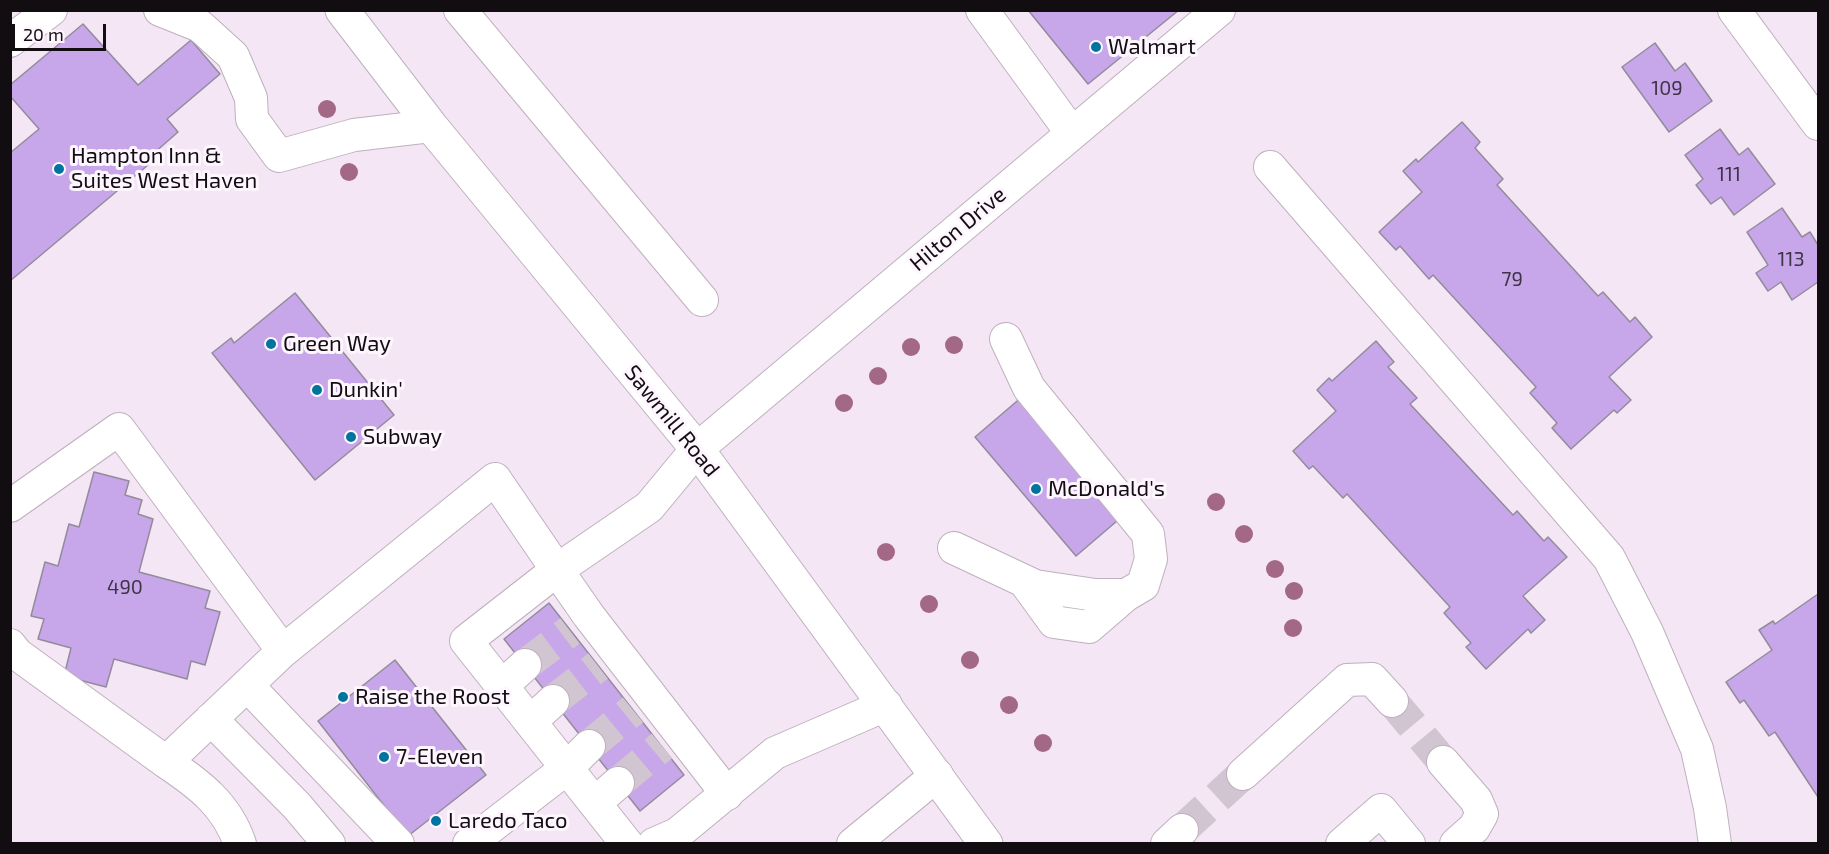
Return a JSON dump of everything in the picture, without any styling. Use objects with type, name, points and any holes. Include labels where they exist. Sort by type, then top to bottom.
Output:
[{"type":"main road","name":"Sawmill Road","points":[[342,10],[431,126],[697,449],[986,843]]},
{"type":"street","points":[[10,41],[51,10]]},
{"type":"street","points":[[160,10],[200,26],[233,56],[251,98],[252,119],[279,156],[354,135],[431,126]]},
{"type":"street","points":[[460,10],[702,300]]},
{"type":"street","points":[[982,10],[1071,132]]},
{"type":"street","name":"Hilton Drive","points":[[502,686],[466,641],[557,570],[649,507],[697,449],[1071,132],[1219,10]]},
{"type":"street","points":[[1734,10],[1818,123]]},
{"type":"street","points":[[1270,167],[1609,558],[1647,632],[1697,748],[1710,808],[1714,843]]},
{"type":"street","points":[[954,548],[1035,586],[1095,595],[1126,595],[1143,585],[1151,559],[1148,534],[1029,388],[1006,339]]},
{"type":"street","points":[[10,506],[118,429],[283,651]]},
{"type":"street","points":[[166,762],[283,651],[495,479],[557,570],[580,623],[670,739],[727,794]]},
{"type":"street","points":[[10,645],[17,654],[199,784],[232,822],[240,843]]},
{"type":"street","points":[[525,665],[502,686],[542,712],[567,768],[595,803],[615,839]]},
{"type":"street","points":[[1244,774],[1347,680],[1372,679],[1392,701]]},
{"type":"street","points":[[247,685],[398,843]]},
{"type":"street","points":[[654,843],[677,834],[775,753],[886,705]]},
{"type":"street","points":[[212,719],[297,806],[329,843]]},
{"type":"street","points":[[469,843],[567,768],[589,746]]},
{"type":"street","points":[[1443,762],[1476,800],[1482,814],[1474,828],[1456,843]]},
{"type":"street","points":[[853,843],[937,775]]},
{"type":"street","points":[[595,803],[618,783]]},
{"type":"street","points":[[1342,843],[1381,810],[1409,843]]},
{"type":"building","name":"Walmart","points":[[1028,10],[1179,10],[1088,84]]},
{"type":"building","points":[[83,24],[138,85],[191,40],[220,74],[167,119],[178,132],[145,161],[148,165],[10,281],[10,153],[39,129],[10,96],[10,85]]},
{"type":"building","points":[[1655,43],[1675,71],[1685,63],[1712,101],[1669,132],[1622,67]]},
{"type":"building","points":[[1462,122],[1480,142],[1475,148],[1503,179],[1497,185],[1598,296],[1603,292],[1630,322],[1635,317],[1652,337],[1609,377],[1631,400],[1617,413],[1614,410],[1571,449],[1552,428],[1557,423],[1530,393],[1536,387],[1433,275],[1429,279],[1400,246],[1396,250],[1379,232],[1422,192],[1403,171],[1416,159],[1418,162]]},
{"type":"building","points":[[1720,129],[1739,155],[1748,148],[1775,184],[1734,215],[1721,197],[1711,204],[1696,185],[1703,179],[1685,155]]},
{"type":"building","points":[[1782,208],[1802,237],[1810,232],[1818,245],[1818,282],[1792,300],[1781,282],[1768,291],[1756,273],[1768,265],[1747,232]]},
{"type":"building","points":[[295,293],[394,415],[315,480],[212,353],[231,338],[234,343]]},
{"type":"building","points":[[1376,341],[1394,362],[1388,367],[1417,398],[1410,404],[1513,515],[1517,511],[1544,541],[1548,537],[1567,557],[1523,596],[1545,620],[1531,633],[1528,629],[1486,669],[1466,647],[1471,643],[1444,613],[1450,607],[1347,494],[1343,498],[1313,466],[1309,469],[1293,451],[1336,411],[1317,390],[1329,378],[1332,381]]},
{"type":"building","points":[[1023,396],[1124,515],[1076,556],[975,437]]},
{"type":"building","points":[[94,472],[129,481],[125,495],[142,500],[138,514],[153,519],[139,572],[210,591],[205,608],[220,612],[205,665],[191,661],[187,679],[114,659],[106,687],[64,676],[71,648],[38,639],[44,619],[31,616],[45,562],[58,566],[69,524],[79,527]]},
{"type":"building","points":[[1818,594],[1818,797],[1775,732],[1769,736],[1744,700],[1740,703],[1726,682],[1772,650],[1759,630],[1773,621],[1775,624]]},
{"type":"building","points":[[549,603],[684,775],[640,811],[504,639]]},
{"type":"building","points":[[395,660],[486,775],[408,836],[318,721]]},
{"type":"tunnel","points":[[525,665],[570,631]]},
{"type":"tunnel","points":[[553,701],[598,666]]},
{"type":"tunnel","points":[[1392,701],[1443,762]]},
{"type":"tunnel","points":[[589,746],[633,710]]},
{"type":"tunnel","points":[[618,783],[662,746]]},
{"type":"tunnel","points":[[1182,830],[1243,774]]},
{"type":"place","name":"Walmart","points":[[1096,47]]},
{"type":"place","name":"Hampton Inn & Suites West Haven","points":[[59,169]]},
{"type":"place","name":"Green Way","points":[[271,344]]},
{"type":"place","name":"Dunkin'","points":[[317,390]]},
{"type":"place","name":"Subway","points":[[351,437]]},
{"type":"place","name":"McDonald's","points":[[1036,489]]},
{"type":"place","name":"Raise the Roost","points":[[343,697]]},
{"type":"place","name":"7-Eleven","points":[[384,757]]},
{"type":"place","name":"Laredo Taco","points":[[436,821]]}]
